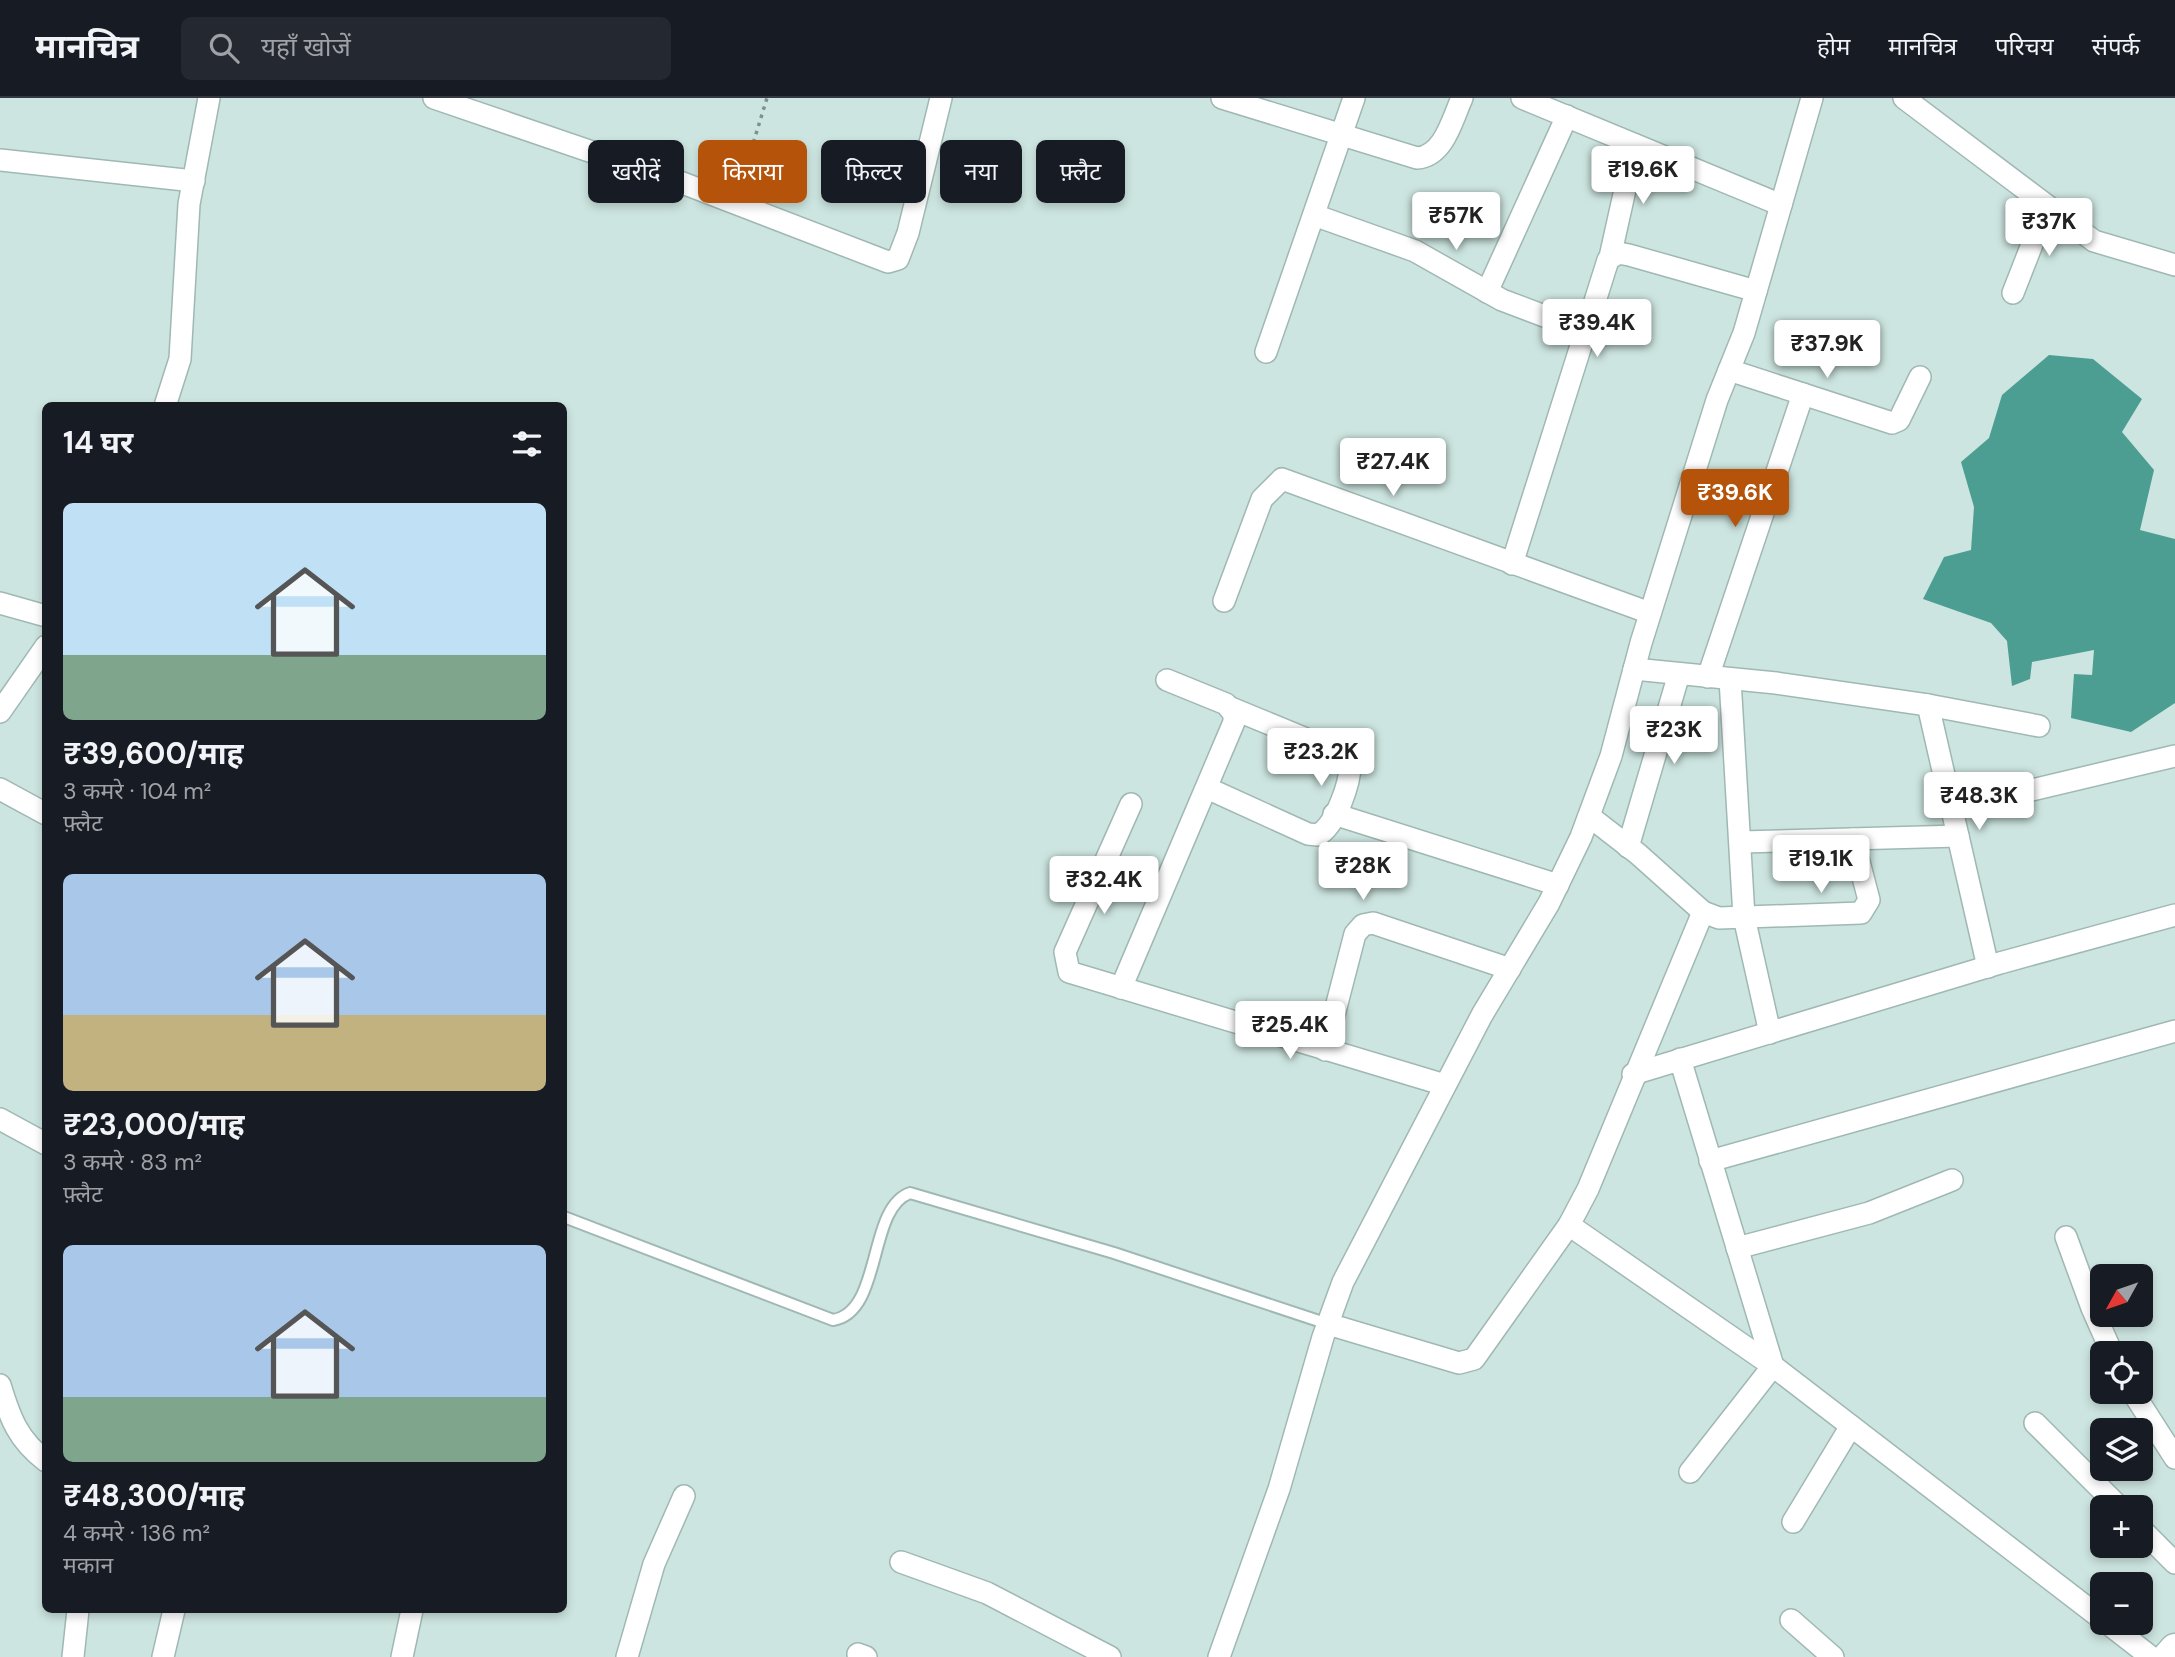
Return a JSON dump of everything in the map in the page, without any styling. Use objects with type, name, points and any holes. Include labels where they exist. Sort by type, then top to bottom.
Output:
[{"type":"street","points":[[166,402],[180,359],[186,233],[209,98]]},
{"type":"street","points":[[434,98],[502,118],[698,190]]},
{"type":"street","points":[[734,203],[880,261],[893,262],[901,254],[908,233],[941,98]]},
{"type":"street","points":[[1222,98],[1407,157],[1429,156],[1443,140],[1462,98]]},
{"type":"street","points":[[1266,352],[1354,98]]},
{"type":"street","points":[[1522,98],[1781,205]]},
{"type":"street","points":[[1219,1657],[1279,1489],[1343,1282],[1445,1086],[1558,885],[1589,816],[1611,756],[1650,614],[1756,291],[1812,98]]},
{"type":"street","points":[[1904,98],[2094,241],[2175,265]]},
{"type":"street","points":[[1487,292],[1567,116]]},
{"type":"street","points":[[1512,564],[1603,267],[1610,257],[1635,145]]},
{"type":"street","points":[[0,160],[194,181]]},
{"type":"street","points":[[2013,293],[2047,206]]},
{"type":"street","points":[[1314,215],[1415,251],[1487,292],[1584,331]]},
{"type":"street","points":[[1610,257],[1618,253],[1629,255],[1756,291]]},
{"type":"street","points":[[1729,370],[1892,423],[1899,420],[1920,377]]},
{"type":"street","points":[[1708,677],[1802,394]]},
{"type":"street","points":[[1224,601],[1262,499],[1282,479],[1650,614]]},
{"type":"street","points":[[0,603],[42,615]]},
{"type":"street","points":[[0,712],[42,652]]},
{"type":"street","points":[[1634,669],[1928,705],[2039,726]]},
{"type":"street","points":[[1628,847],[1679,674]]},
{"type":"street","points":[[1730,679],[1744,917],[1770,1033]]},
{"type":"street","points":[[1167,680],[1346,757],[1350,762],[1334,814],[1324,831],[1312,835],[1207,788]]},
{"type":"street","points":[[1928,705],[1988,967]]},
{"type":"street","points":[[1121,988],[1234,722],[1231,708]]},
{"type":"street","points":[[1952,809],[2175,757]]},
{"type":"street","points":[[0,789],[42,812]]},
{"type":"street","points":[[1131,804],[1064,959],[1069,972],[1078,977],[1445,1086]]},
{"type":"street","points":[[1334,814],[1558,885]]},
{"type":"street","points":[[1589,816],[1703,912],[1718,918],[1861,913],[1869,900],[1853,839]]},
{"type":"street","points":[[1741,842],[1958,836]]},
{"type":"street","points":[[1328,1324],[1459,1363],[1470,1362],[1569,1225],[1588,1189],[1633,1074],[1703,912]]},
{"type":"street","points":[[1633,1074],[1988,967],[2175,915]]},
{"type":"street","points":[[1325,1050],[1355,934],[1363,925],[1373,923],[1510,968]]},
{"type":"street","points":[[1710,1161],[2175,1031]]},
{"type":"street","points":[[1680,1059],[1773,1366]]},
{"type":"street","points":[[0,1119],[42,1142]]},
{"type":"street","points":[[1737,1248],[1868,1213],[1952,1180]]},
{"type":"street","points":[[1569,1225],[1773,1366],[2090,1610]]},
{"type":"street","points":[[2066,1237],[2107,1341]]},
{"type":"street","points":[[1690,1472],[1773,1366]]},
{"type":"street","points":[[0,1385],[13,1425],[21,1440],[42,1458]]},
{"type":"street","points":[[2140,1404],[2175,1458]]},
{"type":"street","points":[[2035,1423],[2107,1495]]},
{"type":"street","points":[[1793,1522],[1852,1426]]},
{"type":"street","points":[[626,1657],[654,1564],[684,1496]]},
{"type":"street","points":[[2153,1541],[2175,1563]]},
{"type":"street","points":[[901,1562],[986,1593],[1110,1657]]},
{"type":"street","points":[[73,1657],[78,1613]]},
{"type":"street","points":[[163,1657],[173,1613]]},
{"type":"street","points":[[402,1657],[411,1613]]},
{"type":"street","points":[[1791,1619],[1833,1657]]},
{"type":"street","points":[[2130,1635],[2167,1655]]},
{"type":"lane","points":[[567,1218],[833,1320],[843,1319],[860,1299],[895,1202],[910,1193],[1114,1253],[1328,1324]]},
{"type":"path","points":[[754,140],[767,98]]},
{"type":"shaded area","points":[[2049,355],[2093,359],[2142,399],[2122,432],[2154,470],[2140,530],[2175,539],[2175,703],[2131,732],[2071,718],[2074,674],[2092,675],[2094,650],[2032,662],[2030,679],[2012,686],[2007,641],[1991,623],[1923,599],[1944,557],[1971,550],[1974,507],[1961,462],[1989,438],[2002,395]]}]
